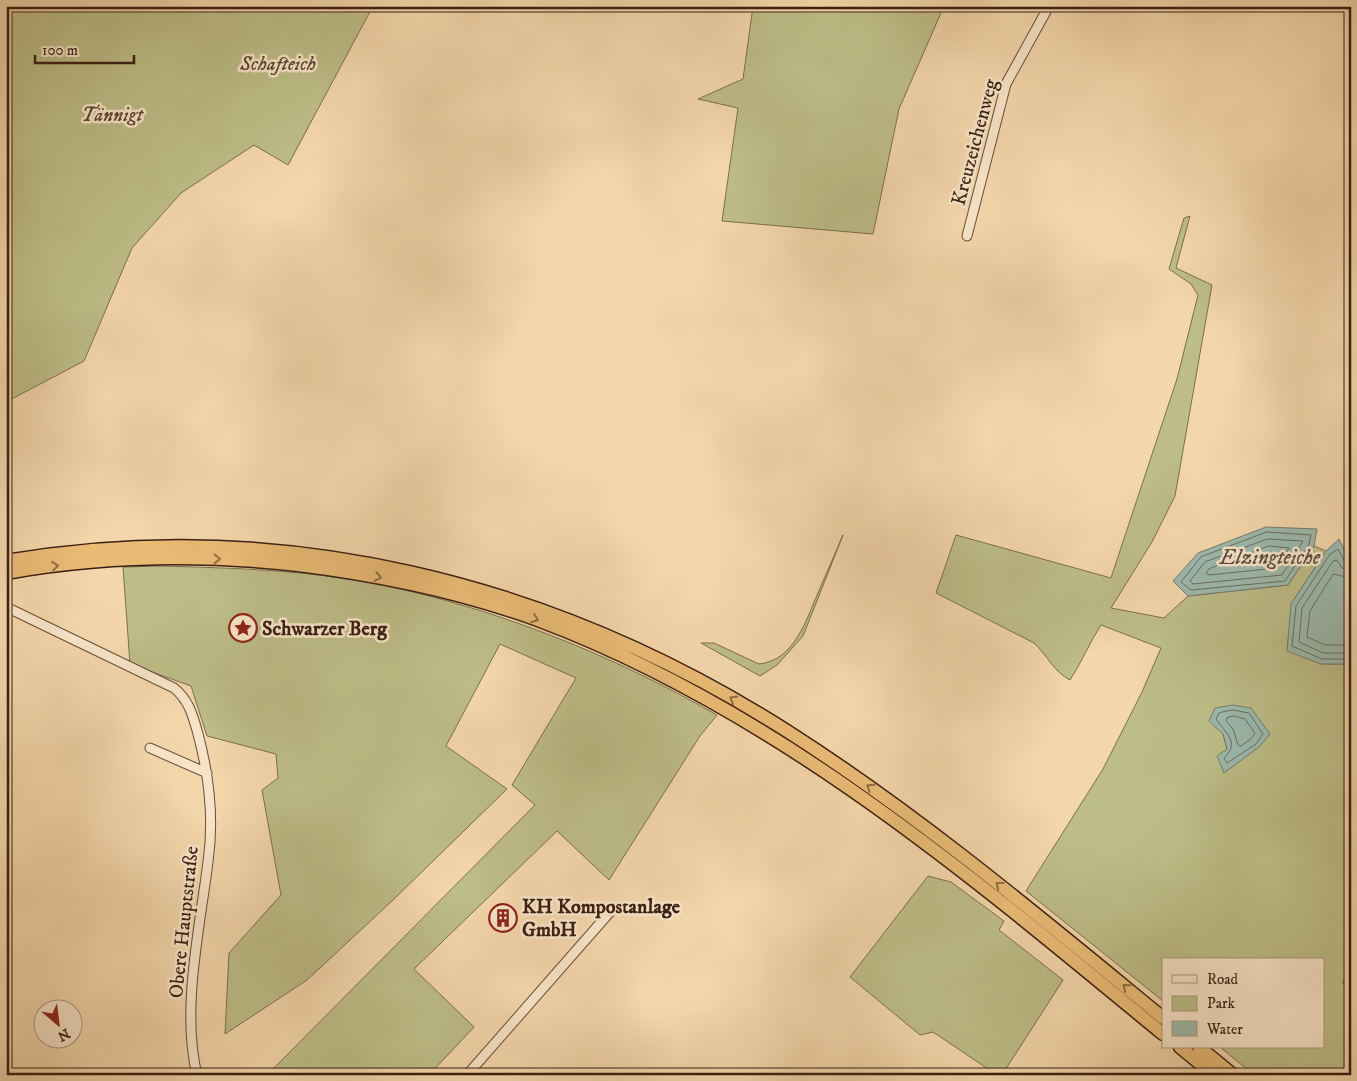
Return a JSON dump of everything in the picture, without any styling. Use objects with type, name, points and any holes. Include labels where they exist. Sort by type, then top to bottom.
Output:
[{"type":"highway","points":[[6,561],[89,550],[148,546],[234,548],[333,557],[431,576],[489,591],[604,633],[696,678],[784,729],[838,765],[942,840],[1162,1017]]},
{"type":"highway","points":[[6,573],[99,562],[146,559],[233,559],[331,569],[426,587],[482,602],[572,634],[684,686],[733,713],[828,773],[955,865],[1162,1033]]},
{"type":"highway","points":[[1181,1048],[1214,1075]]},
{"type":"highway","points":[[1200,1048],[1233,1075]]},
{"type":"street","name":"Kreuzeichenweg","points":[[967,236],[1006,84],[1049,6]]},
{"type":"street","name":"Obere Hauptstraße","points":[[6,607],[178,692],[191,711],[207,773],[210,847],[192,988],[192,1044],[197,1075]]},
{"type":"street","points":[[150,748],[207,773]]},
{"type":"street","points":[[467,1075],[610,912]]},
{"type":"green space","name":"Tännigt","points":[[6,6],[373,6],[288,165],[254,145],[181,193],[132,248],[84,361],[6,402]]},
{"type":"green space","points":[[753,6],[944,6],[899,109],[873,234],[722,221],[738,108],[698,99],[743,79]]},
{"type":"green space","points":[[1190,216],[1176,268],[1212,285],[1175,496],[1152,542],[1111,608],[1164,618],[1188,596],[1288,585],[1314,546],[1326,551],[1291,604],[1321,664],[1351,664],[1351,968],[1342,983],[1351,987],[1351,1075],[1254,1075],[1221,1048],[1324,1048],[1324,958],[1162,958],[1162,1000],[1026,891],[1103,769],[1142,692],[1161,648],[1101,625],[1070,680],[1055,668],[1034,643],[936,593],[956,535],[1111,578],[1177,379],[1198,295],[1191,284],[1169,269],[1184,218]],"holes":[[[1223,734],[1259,747],[1227,749]]]},
{"type":"green space","points":[[843,535],[803,636],[777,665],[760,676],[701,643],[714,643],[759,664],[771,661],[782,655],[790,647],[804,626]]},
{"type":"green space","points":[[159,566],[243,569],[327,576],[382,585],[426,595],[513,621],[555,637],[637,673],[717,715],[700,736],[609,880],[557,831],[414,969],[474,1027],[429,1075],[267,1075],[535,805],[512,785],[576,678],[500,644],[446,746],[507,789],[393,900],[307,980],[225,1034],[229,953],[281,895],[262,790],[278,778],[276,754],[207,736],[191,686],[130,664],[123,567]]},
{"type":"green space","points":[[928,876],[951,882],[1004,921],[999,930],[1063,980],[1002,1075],[997,1075],[933,1032],[920,1035],[850,977]]},
{"type":"water","name":"Elzingteiche","points":[[1266,527],[1317,529],[1314,546],[1288,585],[1188,596],[1173,581],[1198,553]]},
{"type":"water","name":"Elzingteiche","points":[[1339,539],[1351,564],[1351,664],[1321,664],[1287,651],[1291,604],[1326,551]]},
{"type":"water","points":[[1233,705],[1251,708],[1270,734],[1259,747],[1224,773],[1217,756],[1227,749],[1223,734],[1209,721],[1215,708]]},
{"type":"place","name":"Schwarzer Berg","points":[[243,628]]},
{"type":"place","name":"KH Kompostanlage GmbH","points":[[503,918]]},
{"type":"park label","name":"Schafteich","points":[[278,63]]}]
